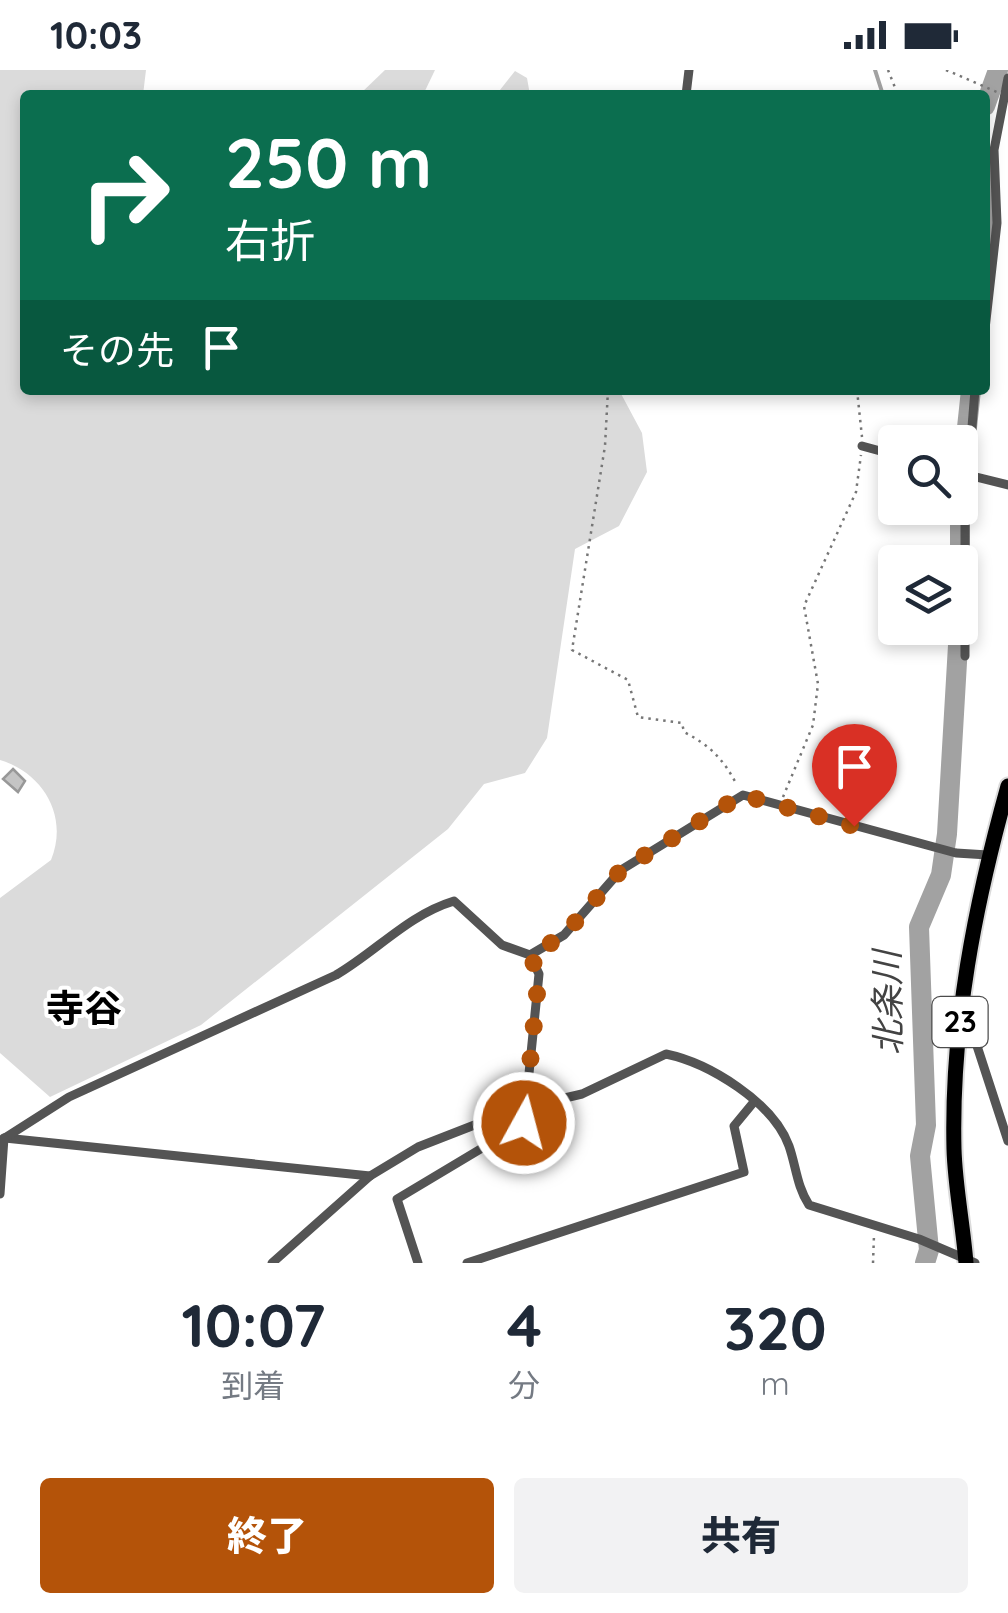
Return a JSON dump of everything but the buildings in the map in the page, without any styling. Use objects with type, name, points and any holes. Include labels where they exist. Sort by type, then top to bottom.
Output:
[{"type":"main road","name":"23","points":[[969,1262],[954,1150],[962,1000],[988,855],[1008,786]]},
{"type":"street","points":[[990,285],[997,223],[994,150],[1008,78]]},
{"type":"street","points":[[971,425],[975,395]]},
{"type":"street","points":[[862,446],[878,450]]},
{"type":"street","points":[[978,478],[1008,486]]},
{"type":"street","points":[[966,525],[966,656]]},
{"type":"street","points":[[530,956],[564,935],[621,870],[742,795],[929,846],[988,855]]},
{"type":"street","points":[[2,1139],[69,1097],[336,976],[377,950],[397,929],[454,901],[502,945],[530,956],[539,974],[528,1105],[524,1123],[397,1199],[418,1263]]},
{"type":"street","points":[[962,1000],[1008,1141]]},
{"type":"street","points":[[272,1263],[370,1176],[418,1148],[528,1105],[582,1094],[666,1054],[719,1076],[754,1102],[788,1142],[802,1194],[809,1205],[919,1239],[969,1262]]},
{"type":"street","points":[[467,1263],[744,1172],[734,1126],[754,1102]]},
{"type":"street","points":[[2,1139],[370,1176]]},
{"type":"street","points":[[0,1194],[2,1139]]},
{"type":"path","points":[[946,70],[1003,94]]},
{"type":"path","points":[[608,395],[605,446],[572,650],[628,680],[638,717],[682,724],[684,732],[708,745],[724,760],[742,795]]},
{"type":"path","points":[[778,807],[813,725],[818,684],[804,606],[856,492],[862,446],[857,395]]},
{"type":"path","points":[[872,1263],[874,1226]]},
{"type":"shaded area","points":[[0,70],[146,70],[144,90],[20,90],[20,395],[622,395],[642,433],[647,472],[619,526],[575,549],[547,738],[525,773],[484,784],[448,829],[201,1025],[50,1097],[0,1053],[0,898],[51,860],[57,828],[54,812],[40,786],[29,775],[0,760]]},
{"type":"shaded area","points":[[385,70],[435,70],[425,90],[364,90]]},
{"type":"shaded area","points":[[515,71],[527,78],[529,90],[500,90]]},
{"type":"waterway","points":[[875,70],[881,90]]},
{"type":"waterway","name":"北条川","points":[[990,92],[998,70]]},
{"type":"waterway","name":"北条川","points":[[967,425],[970,395]]},
{"type":"waterway","name":"北条川","points":[[960,525],[960,545]]},
{"type":"waterway","name":"北条川","points":[[925,1263],[929,1250],[920,1156],[926,1125],[919,927],[941,875],[947,834],[958,645]]},
{"type":"district","name":"寺谷","points":[[84,1009]]},
{"type":"route","points":[[524,1123],[539,974],[530,956],[564,935],[621,870],[742,795],[854,826]]}]
